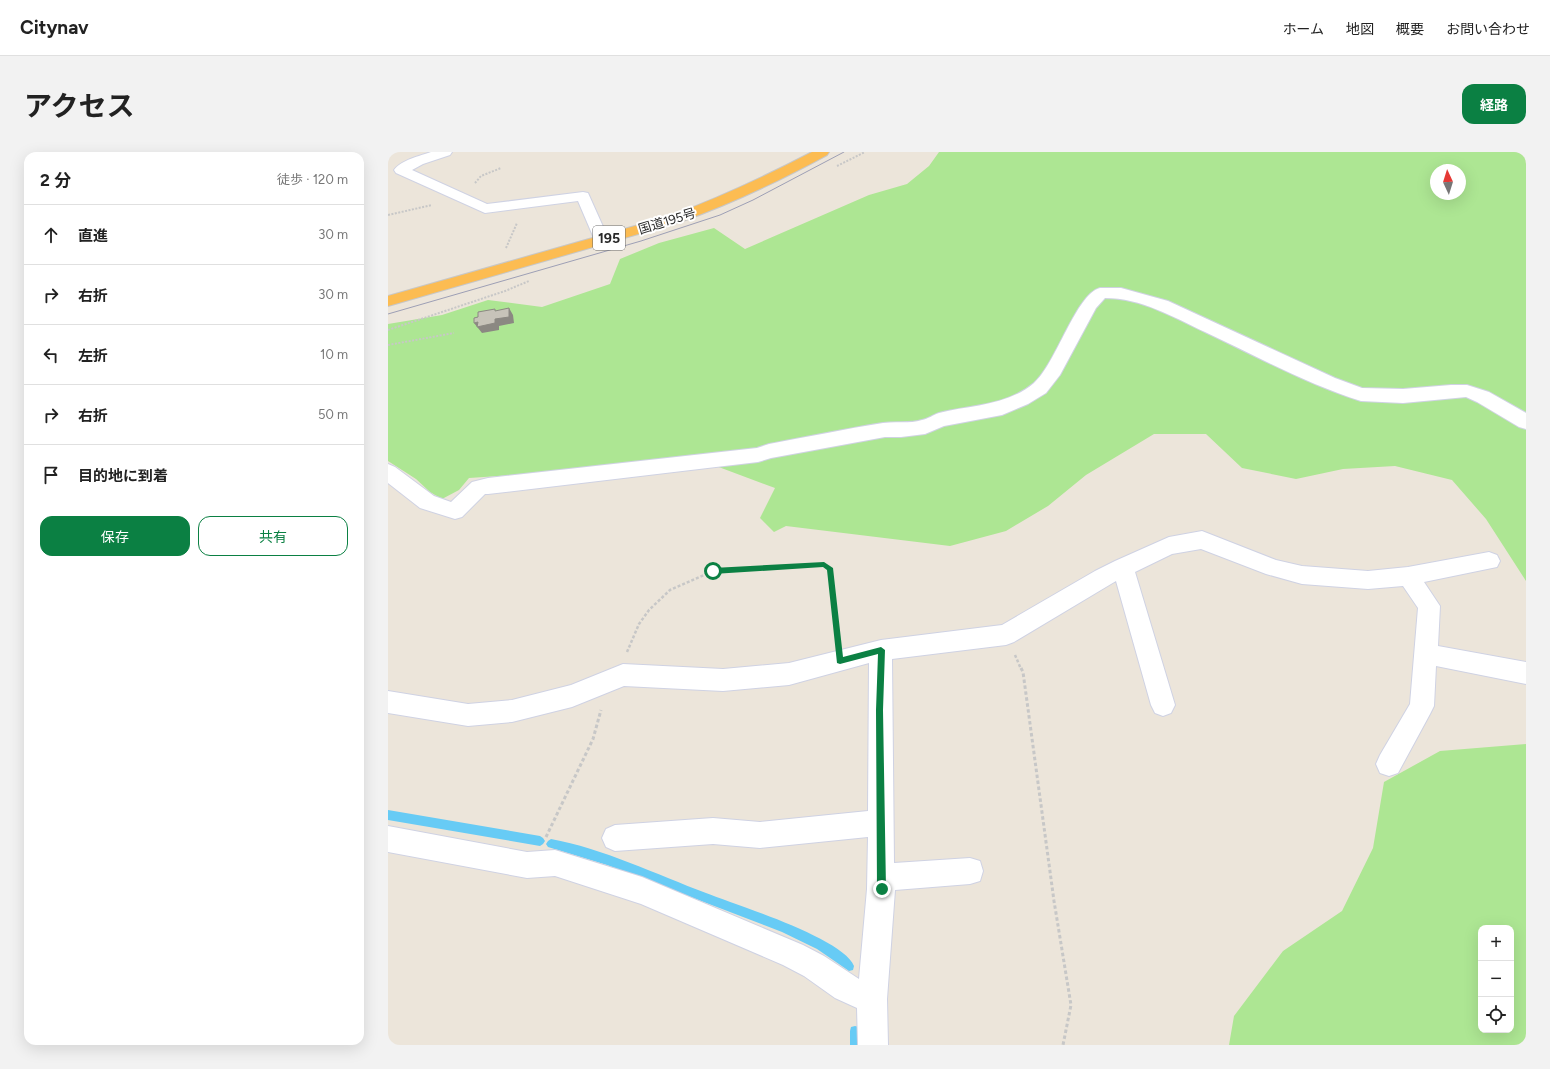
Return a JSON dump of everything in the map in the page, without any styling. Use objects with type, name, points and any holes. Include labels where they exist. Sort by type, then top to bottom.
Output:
[{"type":"highway","name":"国道195号","points":[[388,301],[675,219],[709,207],[764,183],[822,152]]},
{"type":"street","points":[[388,169],[424,152]]},
{"type":"street","points":[[444,152],[418,161],[401,170],[485,209],[582,196],[601,240]]},
{"type":"street","points":[[388,472],[427,502],[455,511],[479,488],[488,486],[758,455],[769,451],[885,430],[925,427],[940,420],[1002,408],[1022,399],[1040,388],[1054,371],[1089,306],[1100,294],[1108,292],[1120,293],[1162,305],[1329,383],[1361,394],[1403,396],[1452,391],[1467,392],[1483,397],[1526,422]]},
{"type":"street","points":[[388,702],[468,716],[498,713],[550,703],[591,689],[612,679],[628,675],[723,680],[789,674],[881,650],[1006,635],[1103,577],[1123,567],[1169,546],[1202,540],[1274,568],[1302,575],[1368,580],[1408,576],[1488,561]]},
{"type":"street","points":[[1123,567],[1163,704]]},
{"type":"street","points":[[1388,764],[1422,706],[1429,606],[1408,576]]},
{"type":"street","points":[[873,1045],[872,999],[881,878],[881,650]]},
{"type":"street","points":[[1426,654],[1526,674]]},
{"type":"street","points":[[615,838],[713,831],[760,835],[881,823]]},
{"type":"street","points":[[388,838],[527,866],[555,863],[642,891],[794,955],[814,966],[845,988],[872,999]]},
{"type":"street","points":[[881,878],[970,871]]},
{"type":"path","points":[[495,271],[527,203]]},
{"type":"path","points":[[388,344],[454,333]]},
{"type":"path","points":[[539,865],[547,834],[593,739],[612,679],[639,624],[649,610],[670,590],[713,571],[824,565],[830,568],[840,661]]},
{"type":"path","points":[[1006,635],[1023,672],[1054,901],[1071,1005],[1063,1045]]},
{"type":"green space","points":[[939,152],[1526,152],[1526,581],[1486,519],[1452,480],[1395,466],[1343,469],[1296,479],[1242,468],[1206,434],[1154,434],[1086,475],[1048,506],[1006,531],[950,546],[786,526],[774,532],[760,518],[775,488],[692,457],[569,471],[469,478],[459,490],[442,499],[430,492],[416,479],[388,461],[388,324],[442,315],[488,300],[542,307],[610,284],[620,259],[659,243],[714,228],[745,249],[869,195],[907,184],[929,166]]},
{"type":"green space","points":[[1526,744],[1526,1045],[1229,1045],[1234,1016],[1283,951],[1342,911],[1373,848],[1384,782],[1440,751]]},
{"type":"building","points":[[509,308],[509,317],[495,319],[495,323],[477,327],[478,322],[474,323],[474,318],[478,317],[478,312]]},
{"type":"waterway","points":[[388,815],[540,841]]},
{"type":"waterway","points":[[551,844],[607,860],[784,927],[821,945],[837,955],[849,966]]},
{"type":"waterway","points":[[855,1031],[855,1045]]},
{"type":"tram line","points":[[388,314],[641,241],[720,215],[753,200],[844,152]]},
{"type":"route","points":[[713,571],[824,565],[830,568],[840,661],[881,650],[880,710],[882,889]]}]
